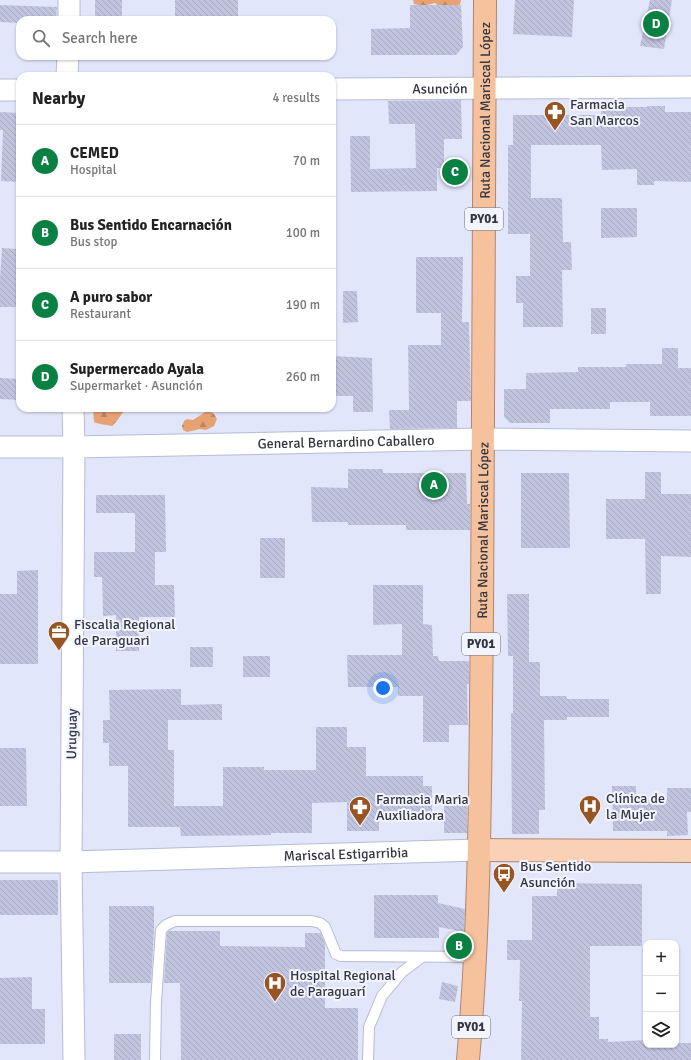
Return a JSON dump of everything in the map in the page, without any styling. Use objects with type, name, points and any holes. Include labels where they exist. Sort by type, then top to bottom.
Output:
[{"type":"highway","name":"Ruta Nacional Mariscal López","points":[[468,1060],[474,993],[479,850],[484,439],[486,88],[485,0]]},
{"type":"main road","name":"Mariscal Estigarribia","points":[[479,850],[691,851]]},
{"type":"street","points":[[69,0],[69,16]]},
{"type":"street","points":[[67,72],[68,60]]},
{"type":"street","name":"Asunción","points":[[336,89],[691,87]]},
{"type":"street","points":[[0,90],[16,90]]},
{"type":"street","name":"Uruguay","points":[[73,412],[71,862],[74,1060]]},
{"type":"street","name":"General Bernardino Caballero","points":[[0,447],[74,447],[484,439],[691,440]]},
{"type":"street","name":"Mariscal Estigarribia","points":[[0,862],[71,862],[479,850]]},
{"type":"lane","points":[[155,1060],[156,1002],[161,930],[166,925],[175,921],[312,921],[320,923],[324,927],[336,954],[340,956],[475,957]]},
{"type":"lane","points":[[368,1060],[369,1027],[382,996],[402,972],[422,957]]},
{"type":"green space","points":[[413,0],[461,1],[458,9],[442,9],[435,3],[423,6],[414,4]]},
{"type":"green space","points":[[93,412],[123,412],[112,426],[94,422]]},
{"type":"green space","points":[[205,412],[211,412],[217,419],[214,426],[206,430],[200,429],[187,432],[183,430],[182,426],[184,421],[187,419],[193,420]]},
{"type":"building","points":[[95,0],[122,0],[122,16],[95,16]]},
{"type":"building","points":[[175,0],[238,0],[238,16],[175,16]]},
{"type":"building","points":[[515,0],[574,0],[572,37],[513,34]]},
{"type":"building","points":[[650,0],[672,0],[664,49],[640,46]]},
{"type":"building","points":[[0,5],[57,7],[56,16],[16,16],[16,23],[0,22]]},
{"type":"building","points":[[410,5],[461,5],[463,47],[456,55],[371,55],[371,29],[410,28]]},
{"type":"building","points":[[461,100],[462,139],[444,139],[444,168],[437,168],[437,191],[351,192],[350,136],[370,136],[370,169],[416,168],[415,124],[389,124],[388,101]]},
{"type":"building","points":[[665,106],[665,112],[691,112],[691,182],[654,181],[654,185],[637,185],[637,169],[602,170],[601,145],[531,145],[531,198],[562,198],[563,242],[571,242],[572,270],[562,270],[563,327],[523,327],[523,303],[516,303],[516,276],[530,276],[530,234],[508,234],[508,145],[513,145],[513,115],[601,115],[601,107]]},
{"type":"building","points":[[0,112],[16,113],[16,182],[1,181],[3,130],[0,130]]},
{"type":"building","points":[[601,208],[637,208],[637,237],[601,238]]},
{"type":"building","points":[[2,248],[16,249],[16,307],[0,307]]},
{"type":"building","points":[[416,257],[463,257],[462,322],[469,322],[471,401],[457,401],[457,428],[390,429],[389,410],[409,410],[408,345],[441,345],[441,313],[416,313]]},
{"type":"building","points":[[343,291],[357,291],[358,322],[343,323]]},
{"type":"building","points":[[591,308],[606,308],[606,334],[591,334]]},
{"type":"building","points":[[662,348],[678,348],[678,368],[691,368],[691,416],[650,416],[650,402],[610,402],[610,409],[550,409],[550,423],[510,423],[504,417],[504,389],[526,389],[526,373],[578,372],[578,367],[626,367],[626,364],[662,364]]},
{"type":"building","points":[[336,356],[372,358],[373,412],[353,412],[353,396],[336,396]]},
{"type":"building","points":[[0,378],[16,379],[16,400],[0,399]]},
{"type":"building","points":[[348,469],[383,469],[383,473],[466,473],[467,504],[470,504],[470,530],[406,530],[406,525],[348,525],[348,522],[312,522],[311,487],[348,488]]},
{"type":"building","points":[[645,472],[661,472],[661,494],[691,494],[691,557],[661,556],[661,594],[646,594],[645,539],[606,539],[606,499],[645,499]]},
{"type":"building","points":[[521,473],[569,473],[570,548],[521,548]]},
{"type":"building","points":[[96,495],[165,495],[166,552],[155,552],[155,585],[174,585],[175,617],[139,617],[139,651],[116,651],[116,615],[103,616],[102,577],[94,577],[94,552],[135,552],[135,513],[96,513]]},
{"type":"building","points":[[260,538],[285,538],[285,578],[260,578]]},
{"type":"building","points":[[38,570],[38,664],[0,664],[0,594],[17,594],[17,571]]},
{"type":"building","points":[[373,585],[423,585],[423,624],[432,625],[433,656],[438,656],[439,661],[469,661],[469,684],[467,684],[468,725],[449,725],[449,742],[423,742],[423,696],[398,696],[398,687],[348,687],[347,655],[402,655],[402,624],[373,625]]},
{"type":"building","points":[[507,594],[529,594],[529,662],[540,662],[540,696],[566,696],[567,699],[609,699],[609,717],[567,717],[567,720],[544,720],[545,810],[539,810],[539,834],[512,834],[511,713],[513,713],[513,656],[508,656]]},
{"type":"building","points":[[190,647],[213,647],[213,667],[190,667]]},
{"type":"building","points":[[243,656],[270,656],[270,677],[243,677]]},
{"type":"building","points":[[181,689],[181,705],[222,704],[222,720],[168,720],[168,750],[174,750],[174,806],[223,806],[223,767],[264,767],[264,770],[316,770],[316,727],[347,727],[347,747],[366,747],[366,776],[423,776],[423,786],[432,786],[432,817],[379,817],[379,831],[347,831],[347,802],[312,803],[312,833],[181,836],[180,827],[128,827],[128,766],[109,766],[109,743],[103,743],[103,720],[110,720],[109,690]]},
{"type":"building","points":[[0,748],[26,748],[27,806],[0,806]]},
{"type":"building","points":[[612,786],[636,786],[636,800],[667,800],[667,788],[691,788],[691,812],[687,812],[688,835],[667,836],[667,831],[613,831]]},
{"type":"building","points":[[444,805],[467,805],[467,833],[444,833]]},
{"type":"building","points":[[0,880],[58,880],[58,915],[0,915]]},
{"type":"building","points":[[557,883],[642,884],[642,946],[590,946],[590,1017],[599,1017],[599,1039],[608,1039],[608,1042],[643,1040],[643,1048],[679,1048],[679,1043],[691,1043],[691,1060],[521,1060],[522,1001],[519,1001],[520,960],[507,960],[507,940],[532,940],[532,896],[557,896]]},
{"type":"building","points":[[374,895],[438,895],[438,903],[465,909],[464,932],[439,927],[439,938],[374,938]]},
{"type":"building","points":[[109,906],[154,906],[151,983],[109,983]]},
{"type":"building","points":[[169,931],[220,931],[220,946],[305,947],[305,933],[321,933],[325,944],[325,1008],[358,1008],[358,1060],[181,1060],[180,983],[164,983],[167,933]]},
{"type":"building","points":[[32,977],[32,1009],[45,1009],[45,1044],[0,1044],[0,978]]},
{"type":"building","points":[[442,982],[458,986],[455,1002],[439,999]]},
{"type":"building","points":[[114,1034],[141,1034],[141,1060],[114,1060]]},
{"type":"place","name":"Supermercado Ayala","points":[[656,24]]},
{"type":"place","name":"Farmacia San Marcos","points":[[555,132]]},
{"type":"place","name":"A puro sabor","points":[[455,172]]},
{"type":"place","name":"CEMED","points":[[434,485]]},
{"type":"place","name":"Fiscalia Regional de Paraguari","points":[[59,652]]},
{"type":"place","name":"Farmacia Maria Auxiliadora","points":[[360,826]]},
{"type":"place","name":"Clínica de la Mujer","points":[[590,826]]},
{"type":"place","name":"Bus Sentido Asunción","points":[[504,894]]},
{"type":"place","name":"Bus Sentido Encarnación","points":[[459,946]]},
{"type":"place","name":"Hospital Regional de Paraguarí","points":[[275,1002]]}]
